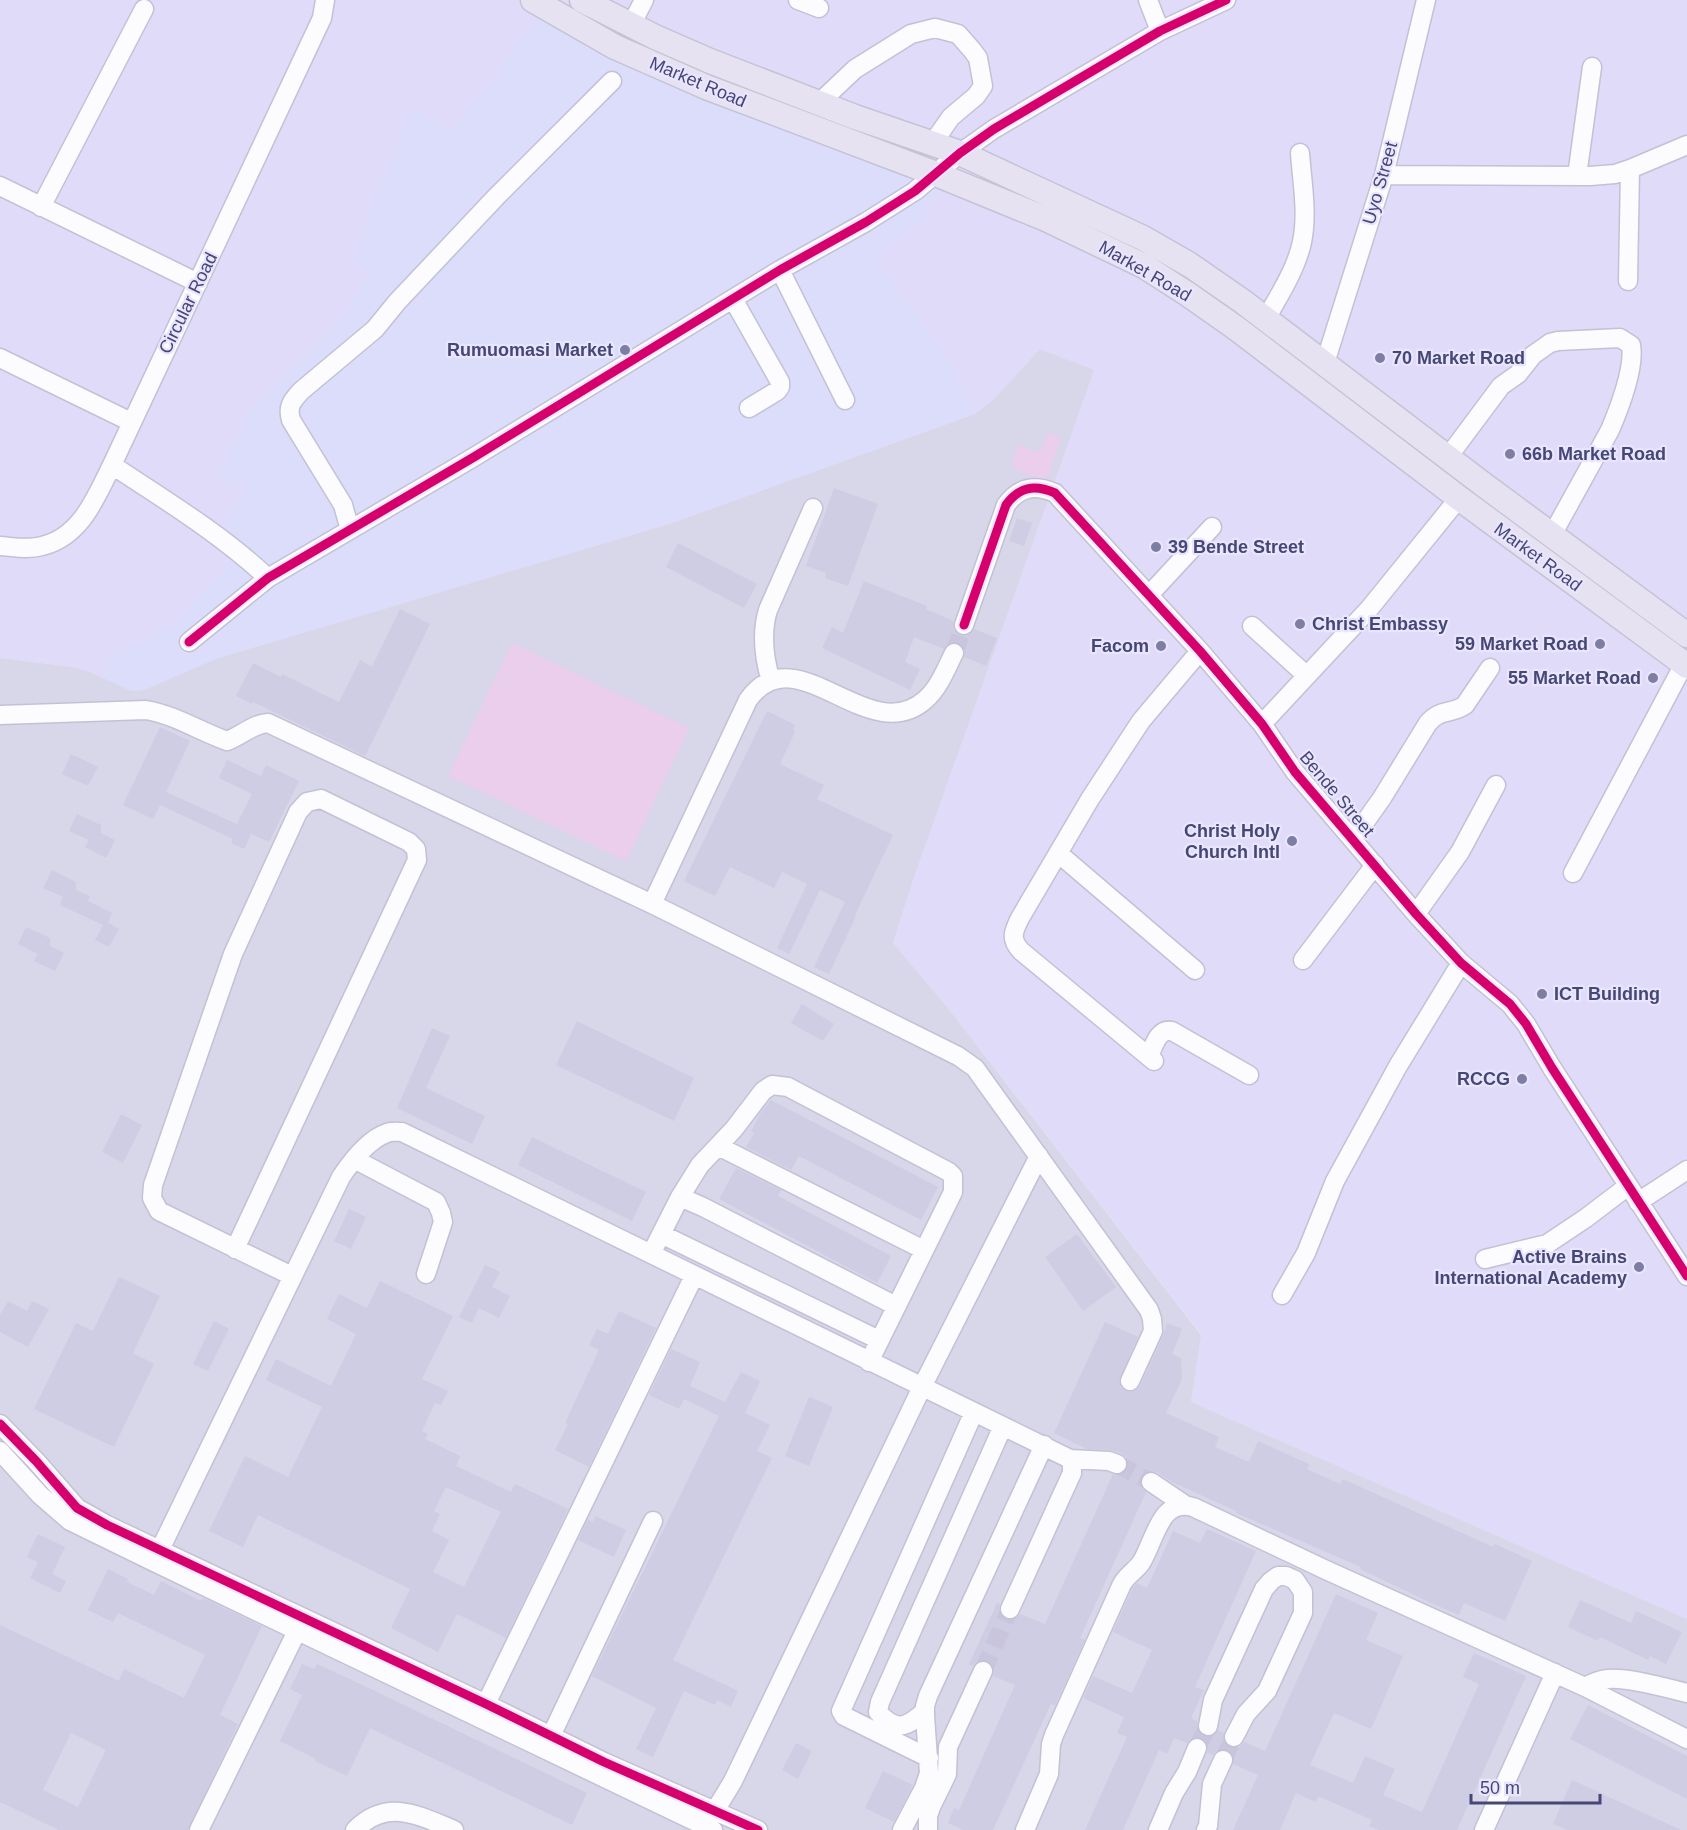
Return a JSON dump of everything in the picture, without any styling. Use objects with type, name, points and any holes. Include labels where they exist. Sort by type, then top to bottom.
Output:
[{"type":"main road","name":"Market Road","points":[[533,0],[615,47],[696,82],[936,174],[1046,219],[1144,266],[1236,328],[1459,498],[1686,665]]},
{"type":"main road","name":"Market Road","points":[[582,0],[631,26],[710,61],[855,117],[960,153],[1143,238],[1190,265],[1266,319],[1552,536],[1687,634]]},
{"type":"street","name":"Circular Road","points":[[0,546],[40,547],[57,541],[73,530],[89,510],[322,18],[325,0]]},
{"type":"street","points":[[631,26],[644,0]]},
{"type":"street","points":[[798,0],[819,8]]},
{"type":"street","points":[[1148,0],[1160,31]]},
{"type":"street","points":[[189,642],[268,578],[474,458],[780,270],[866,222],[915,190],[994,129],[1160,31],[1226,0]]},
{"type":"street","name":"Uyo Street","points":[[1324,363],[1384,175],[1426,0]]},
{"type":"street","points":[[41,207],[144,9]]},
{"type":"street","points":[[819,103],[855,69],[911,34],[935,28],[958,34],[978,58],[983,86],[976,96],[951,117],[932,144]]},
{"type":"street","points":[[1577,176],[1592,67]]},
{"type":"street","points":[[350,530],[343,505],[291,420],[289,411],[292,401],[375,329],[397,302],[495,197],[612,81]]},
{"type":"street","points":[[1384,175],[1577,176],[1616,174],[1687,145]]},
{"type":"street","points":[[1266,319],[1293,270],[1302,243],[1305,213],[1300,153]]},
{"type":"street","points":[[1628,281],[1630,169]]},
{"type":"street","points":[[0,186],[198,283]]},
{"type":"street","points":[[780,270],[845,400]]},
{"type":"street","points":[[733,299],[780,382],[777,391],[749,408]]},
{"type":"street","points":[[1448,457],[1501,386],[1518,374],[1533,355],[1550,343],[1620,338],[1627,341],[1631,345],[1632,363],[1617,414],[1552,536]]},
{"type":"street","points":[[0,358],[131,422]]},
{"type":"street","points":[[112,465],[246,556],[268,578]]},
{"type":"street","name":"Bende Street","points":[[964,626],[1006,505],[1013,495],[1022,489],[1044,488],[1055,493],[1200,651],[1262,724],[1295,772],[1416,914],[1461,963],[1510,1004],[1526,1024],[1687,1276]]},
{"type":"street","points":[[1262,724],[1369,609],[1459,498]]},
{"type":"street","points":[[771,681],[764,651],[765,621],[813,508]]},
{"type":"street","points":[[1149,595],[1212,527]]},
{"type":"street","points":[[1252,626],[1307,676]]},
{"type":"street","points":[[1200,651],[1141,721],[1090,799],[1020,918],[1014,929],[1013,940],[1021,951],[1152,1059],[1162,1032],[1166,1030],[1172,1031],[1249,1075]]},
{"type":"street","points":[[652,904],[748,700],[760,688],[781,677],[792,678],[870,709],[884,713],[903,713],[927,699],[941,679],[954,653]]},
{"type":"street","points":[[1574,873],[1686,665]]},
{"type":"street","points":[[1353,839],[1382,798],[1428,723],[1441,712],[1459,709],[1465,705],[1490,668]]},
{"type":"street","points":[[0,715],[146,710],[167,715],[227,741],[258,724],[268,723],[652,904],[958,1056],[975,1068],[1149,1310],[1153,1331],[1130,1381]]},
{"type":"street","points":[[1416,914],[1461,852],[1496,785]]},
{"type":"street","points":[[235,1249],[417,860],[416,849],[410,842],[321,799],[307,802],[298,812],[233,954],[153,1185],[152,1198],[159,1211],[235,1249],[292,1276]]},
{"type":"street","points":[[1058,853],[1195,970]]},
{"type":"street","points":[[1302,960],[1375,865]]},
{"type":"street","points":[[1282,1295],[1306,1253],[1335,1181],[1398,1066],[1461,963]]},
{"type":"street","points":[[651,1254],[680,1197],[700,1165],[734,1129],[763,1091],[772,1085],[788,1087],[953,1176],[953,1192],[870,1362]]},
{"type":"street","points":[[157,1556],[340,1177],[354,1159],[376,1138],[388,1132],[402,1132],[1070,1459],[1109,1461],[1117,1464]]},
{"type":"street","points":[[718,1146],[924,1250]]},
{"type":"street","points":[[0,1451],[40,1495],[70,1521],[157,1556],[483,1711],[706,1829],[733,1781],[922,1387],[1039,1156]]},
{"type":"street","points":[[354,1159],[436,1202],[443,1222],[426,1274]]},
{"type":"street","points":[[1638,1202],[1687,1170]]},
{"type":"street","points":[[1485,1259],[1547,1244],[1628,1186]]},
{"type":"street","points":[[680,1197],[704,1207],[896,1306]]},
{"type":"street","points":[[661,1234],[879,1340]]},
{"type":"street","points":[[483,1711],[694,1276]]},
{"type":"street","points":[[929,1758],[844,1716],[841,1711],[974,1412]]},
{"type":"street","points":[[0,1424],[77,1508],[157,1556]]},
{"type":"street","points":[[925,1712],[907,1726],[890,1722],[878,1712],[880,1702],[1003,1426]]},
{"type":"street","points":[[902,1830],[924,1788],[929,1773],[925,1712],[928,1696],[1044,1445]]},
{"type":"street","points":[[1010,1609],[1072,1473],[1070,1459]]},
{"type":"street","points":[[1151,1482],[1185,1504],[1585,1687],[1687,1739]]},
{"type":"street","points":[[1025,1830],[1049,1774],[1051,1744],[1054,1735],[1122,1584],[1141,1563],[1166,1512],[1176,1505],[1185,1504]]},
{"type":"street","points":[[551,1736],[653,1521]]},
{"type":"street","points":[[1303,1592],[1317,1575],[1326,1570]]},
{"type":"street","points":[[1208,1726],[1213,1700],[1264,1589],[1278,1576],[1286,1576],[1294,1580],[1303,1592],[1303,1613],[1267,1692],[1246,1714],[1234,1737]]},
{"type":"street","points":[[200,1830],[300,1624]]},
{"type":"street","points":[[928,1830],[928,1816],[931,1807],[947,1774],[948,1747],[983,1671]]},
{"type":"street","points":[[1484,1830],[1555,1673]]},
{"type":"street","points":[[1585,1687],[1597,1681],[1610,1679],[1649,1684],[1687,1693]]},
{"type":"street","points":[[483,1711],[551,1736],[758,1830]]},
{"type":"street","points":[[1158,1830],[1197,1748]]},
{"type":"street","points":[[1206,1830],[1212,1784],[1223,1760]]},
{"type":"street","points":[[1187,1772],[1196,1772],[1212,1784]]},
{"type":"street","points":[[356,1830],[364,1822],[379,1814],[396,1810],[420,1815],[454,1830]]},
{"type":"shaded area","points":[[0,0],[1687,0],[1687,1619],[1191,1402],[1201,1334],[947,1007],[893,943],[913,880],[1093,370],[1040,349],[994,399],[975,414],[131,691],[90,672],[72,667],[0,658]]},
{"type":"shaded area","name":"Rumuomasi Market","points":[[537,18],[703,96],[835,149],[946,190],[922,206],[929,218],[875,256],[962,381],[975,414],[672,523],[216,659],[144,690],[131,691],[103,678],[108,657],[177,621],[233,558],[214,544],[246,489],[216,476],[251,408],[341,319],[371,270],[352,261],[411,107],[452,132]]},
{"type":"shaded area","points":[[1040,349],[1094,370],[913,880],[893,943],[947,1007],[1201,1335],[1191,1402],[1687,1619],[1687,1830],[0,1830],[0,658],[72,667],[90,672],[131,691],[144,690],[216,659],[672,523],[975,414],[994,399]]},
{"type":"shaded area","points":[[1048,433],[1061,437],[1048,476],[1035,478],[1011,466],[1018,445],[1035,452],[1041,449]]},
{"type":"shaded area","points":[[512,643],[689,728],[626,861],[448,776]]},
{"type":"building","points":[[834,488],[878,504],[848,586],[825,578],[826,573],[806,566]]},
{"type":"building","points":[[1017,518],[1032,523],[1024,546],[1009,541]]},
{"type":"building","points":[[678,543],[757,584],[744,608],[666,567]]},
{"type":"building","points":[[864,581],[927,606],[926,609],[953,621],[953,628],[960,635],[967,636],[974,629],[997,638],[986,666],[964,657],[964,647],[958,643],[948,643],[944,649],[914,637],[905,662],[920,669],[910,690],[822,648],[832,627],[843,633]]},
{"type":"building","points":[[400,609],[430,624],[365,756],[236,696],[253,663],[281,677],[282,674],[339,702],[360,660],[372,667]]},
{"type":"building","points":[[767,711],[795,725],[793,730],[795,732],[780,764],[824,785],[817,799],[893,835],[829,974],[814,967],[845,902],[820,890],[789,954],[777,948],[807,884],[782,872],[774,888],[730,867],[715,896],[684,881]]},
{"type":"building","points":[[160,727],[190,741],[166,792],[237,824],[252,794],[219,778],[227,760],[261,776],[266,765],[299,781],[269,842],[251,834],[244,849],[231,843],[233,839],[160,805],[153,819],[123,805]]},
{"type":"building","points":[[71,754],[98,767],[88,786],[62,774]]},
{"type":"building","points":[[77,814],[101,825],[101,833],[115,840],[106,858],[85,847],[89,840],[69,831]]},
{"type":"building","points":[[52,870],[76,882],[76,890],[90,896],[88,901],[112,913],[108,923],[119,929],[109,947],[95,940],[103,925],[60,905],[63,897],[43,888]]},
{"type":"building","points":[[26,927],[50,938],[50,946],[64,953],[55,971],[34,961],[38,954],[18,944]]},
{"type":"building","points":[[802,1004],[834,1024],[823,1041],[791,1023]]},
{"type":"building","points":[[577,1021],[694,1078],[674,1121],[556,1065]]},
{"type":"building","points":[[432,1028],[450,1036],[426,1088],[485,1116],[472,1144],[397,1108]]},
{"type":"building","points":[[771,1100],[938,1187],[921,1220],[799,1156],[791,1170],[746,1147],[754,1133],[751,1131],[760,1114]]},
{"type":"building","points":[[121,1114],[142,1125],[123,1163],[102,1152]]},
{"type":"building","points":[[532,1137],[646,1192],[632,1221],[518,1165]]},
{"type":"building","points":[[736,1168],[781,1190],[778,1196],[891,1256],[877,1283],[719,1199]]},
{"type":"building","points":[[349,1209],[366,1217],[351,1249],[334,1241]]},
{"type":"building","points":[[1077,1234],[1116,1287],[1083,1311],[1045,1257]]},
{"type":"building","points":[[485,1265],[500,1272],[492,1287],[510,1296],[499,1318],[479,1308],[472,1323],[459,1317]]},
{"type":"building","points":[[119,1277],[160,1296],[133,1353],[154,1364],[114,1447],[34,1409],[76,1323],[93,1331]]},
{"type":"building","points":[[380,1281],[453,1316],[422,1379],[448,1391],[441,1405],[435,1403],[422,1431],[428,1434],[425,1439],[460,1456],[456,1466],[511,1492],[515,1484],[568,1509],[506,1638],[457,1614],[438,1652],[391,1628],[410,1589],[258,1515],[243,1547],[209,1531],[245,1456],[288,1477],[322,1407],[266,1380],[276,1359],[331,1386],[356,1334],[327,1319],[339,1294],[367,1308]],"holes":[[[446,1487],[501,1512],[464,1587],[433,1572],[449,1540],[432,1531],[440,1514],[434,1511]]]},
{"type":"building","points":[[8,1301],[27,1311],[32,1301],[49,1309],[28,1347],[0,1332],[0,1315]]},
{"type":"building","points":[[619,1311],[656,1328],[589,1467],[555,1450],[599,1350],[589,1345],[597,1329],[608,1334]]},
{"type":"building","points":[[214,1321],[229,1329],[208,1371],[193,1364]]},
{"type":"building","points":[[1105,1322],[1138,1337],[1119,1381],[1121,1388],[1130,1392],[1140,1386],[1167,1323],[1182,1329],[1172,1354],[1181,1358],[1182,1379],[1166,1413],[1219,1437],[1215,1447],[1249,1462],[1258,1441],[1309,1464],[1307,1469],[1340,1484],[1343,1479],[1493,1547],[1495,1544],[1532,1561],[1505,1621],[1464,1603],[1459,1615],[1360,1569],[1361,1567],[1236,1513],[1172,1482],[1157,1472],[1147,1472],[1142,1475],[1140,1482],[1146,1492],[1080,1638],[1085,1640],[1055,1706],[1051,1704],[993,1830],[963,1830],[948,1823],[954,1808],[959,1810],[1015,1685],[993,1676],[992,1665],[987,1661],[977,1662],[973,1666],[969,1664],[997,1603],[1000,1604],[1001,1615],[1006,1619],[1016,1618],[1020,1614],[1045,1624],[1113,1474],[1124,1473],[1128,1467],[1126,1457],[1121,1453],[1087,1449],[1054,1433]]},
{"type":"building","points":[[671,1349],[700,1362],[690,1386],[725,1402],[741,1372],[760,1381],[745,1413],[770,1425],[757,1451],[772,1458],[673,1660],[738,1691],[731,1707],[717,1700],[715,1705],[684,1691],[653,1757],[636,1749],[656,1708],[592,1676],[719,1416],[684,1399],[679,1409],[649,1395]]},
{"type":"building","points":[[809,1397],[833,1407],[809,1466],[785,1456]]},
{"type":"building","points":[[595,1516],[626,1530],[614,1557],[578,1540],[588,1519],[593,1522]]},
{"type":"building","points":[[1207,1529],[1256,1551],[1195,1687],[1204,1690],[1191,1718],[1197,1721],[1198,1730],[1205,1737],[1212,1736],[1218,1730],[1224,1733],[1224,1743],[1229,1747],[1240,1747],[1244,1742],[1265,1751],[1336,1594],[1378,1613],[1366,1640],[1403,1656],[1371,1729],[1334,1713],[1310,1765],[1353,1783],[1365,1756],[1395,1769],[1383,1795],[1422,1812],[1479,1684],[1463,1677],[1474,1653],[1526,1676],[1457,1830],[1379,1830],[1369,1826],[1372,1820],[1318,1796],[1316,1802],[1296,1793],[1280,1830],[1233,1830],[1258,1775],[1233,1764],[1232,1754],[1227,1750],[1217,1751],[1213,1755],[1207,1753],[1206,1742],[1196,1737],[1187,1743],[1174,1738],[1167,1754],[1159,1750],[1123,1830],[1085,1830],[1127,1737],[1117,1733],[1124,1717],[1083,1698],[1093,1676],[1132,1693],[1152,1650],[1113,1632],[1133,1587],[1137,1583],[1147,1588],[1173,1531],[1200,1543]]},
{"type":"building","points":[[38,1534],[65,1547],[52,1574],[66,1581],[60,1593],[30,1578],[38,1562],[27,1557]]},
{"type":"building","points":[[108,1569],[128,1579],[127,1582],[154,1595],[161,1581],[201,1601],[203,1598],[262,1626],[220,1715],[238,1724],[188,1830],[59,1830],[0,1802],[0,1625],[119,1681],[124,1669],[184,1698],[205,1655],[118,1613],[113,1622],[88,1610]],"holes":[[[71,1733],[106,1750],[78,1807],[43,1790]]]},
{"type":"building","points":[[1580,1600],[1631,1623],[1636,1611],[1682,1632],[1666,1664],[1650,1656],[1648,1660],[1600,1637],[1598,1641],[1568,1627]]},
{"type":"building","points":[[302,1664],[314,1669],[317,1664],[587,1793],[572,1825],[370,1728],[347,1776],[280,1741],[302,1695],[290,1689]]},
{"type":"building","points":[[1588,1705],[1687,1756],[1687,1799],[1570,1739]]},
{"type":"building","points":[[796,1743],[812,1751],[798,1779],[782,1770]]},
{"type":"building","points":[[883,1771],[913,1785],[894,1822],[865,1808]]},
{"type":"building","points":[[1572,1780],[1681,1830],[1567,1830],[1553,1824]]},
{"type":"tunnel","points":[[954,653],[964,625]]},
{"type":"tunnel","points":[[1117,1464],[1151,1482]]},
{"type":"tunnel","points":[[983,1671],[1010,1609]]},
{"type":"tunnel","points":[[1197,1748],[1208,1726]]},
{"type":"tunnel","points":[[1223,1760],[1234,1737]]},
{"type":"cycle path","points":[[189,642],[268,578],[474,457],[780,270],[866,222],[915,191],[960,153],[994,129],[1160,31],[1226,0]]},
{"type":"cycle path","points":[[964,625],[1006,505],[1016,494],[1027,489],[1034,488],[1055,493],[1200,651],[1262,724],[1295,772],[1416,914],[1461,963],[1510,1004],[1526,1024],[1687,1276]]},
{"type":"cycle path","points":[[0,1424],[77,1508],[107,1525],[604,1762],[758,1830]]},
{"type":"place","name":"Rumuomasi Market","points":[[625,350]]},
{"type":"place","name":"70 Market Road","points":[[1380,358]]},
{"type":"place","name":"66b Market Road","points":[[1510,454]]},
{"type":"place","name":"39 Bende Street","points":[[1156,547]]},
{"type":"place","name":"Christ Embassy","points":[[1300,624]]},
{"type":"place","name":"59 Market Road","points":[[1600,644]]},
{"type":"place","name":"Facom","points":[[1161,646]]},
{"type":"place","name":"55 Market Road","points":[[1653,678]]},
{"type":"place","name":"Christ Holy Church Intl","points":[[1292,841]]},
{"type":"place","name":"ICT Building","points":[[1542,994]]},
{"type":"place","name":"RCCG","points":[[1522,1079]]},
{"type":"place","name":"Active Brains International Academy","points":[[1639,1267]]}]
